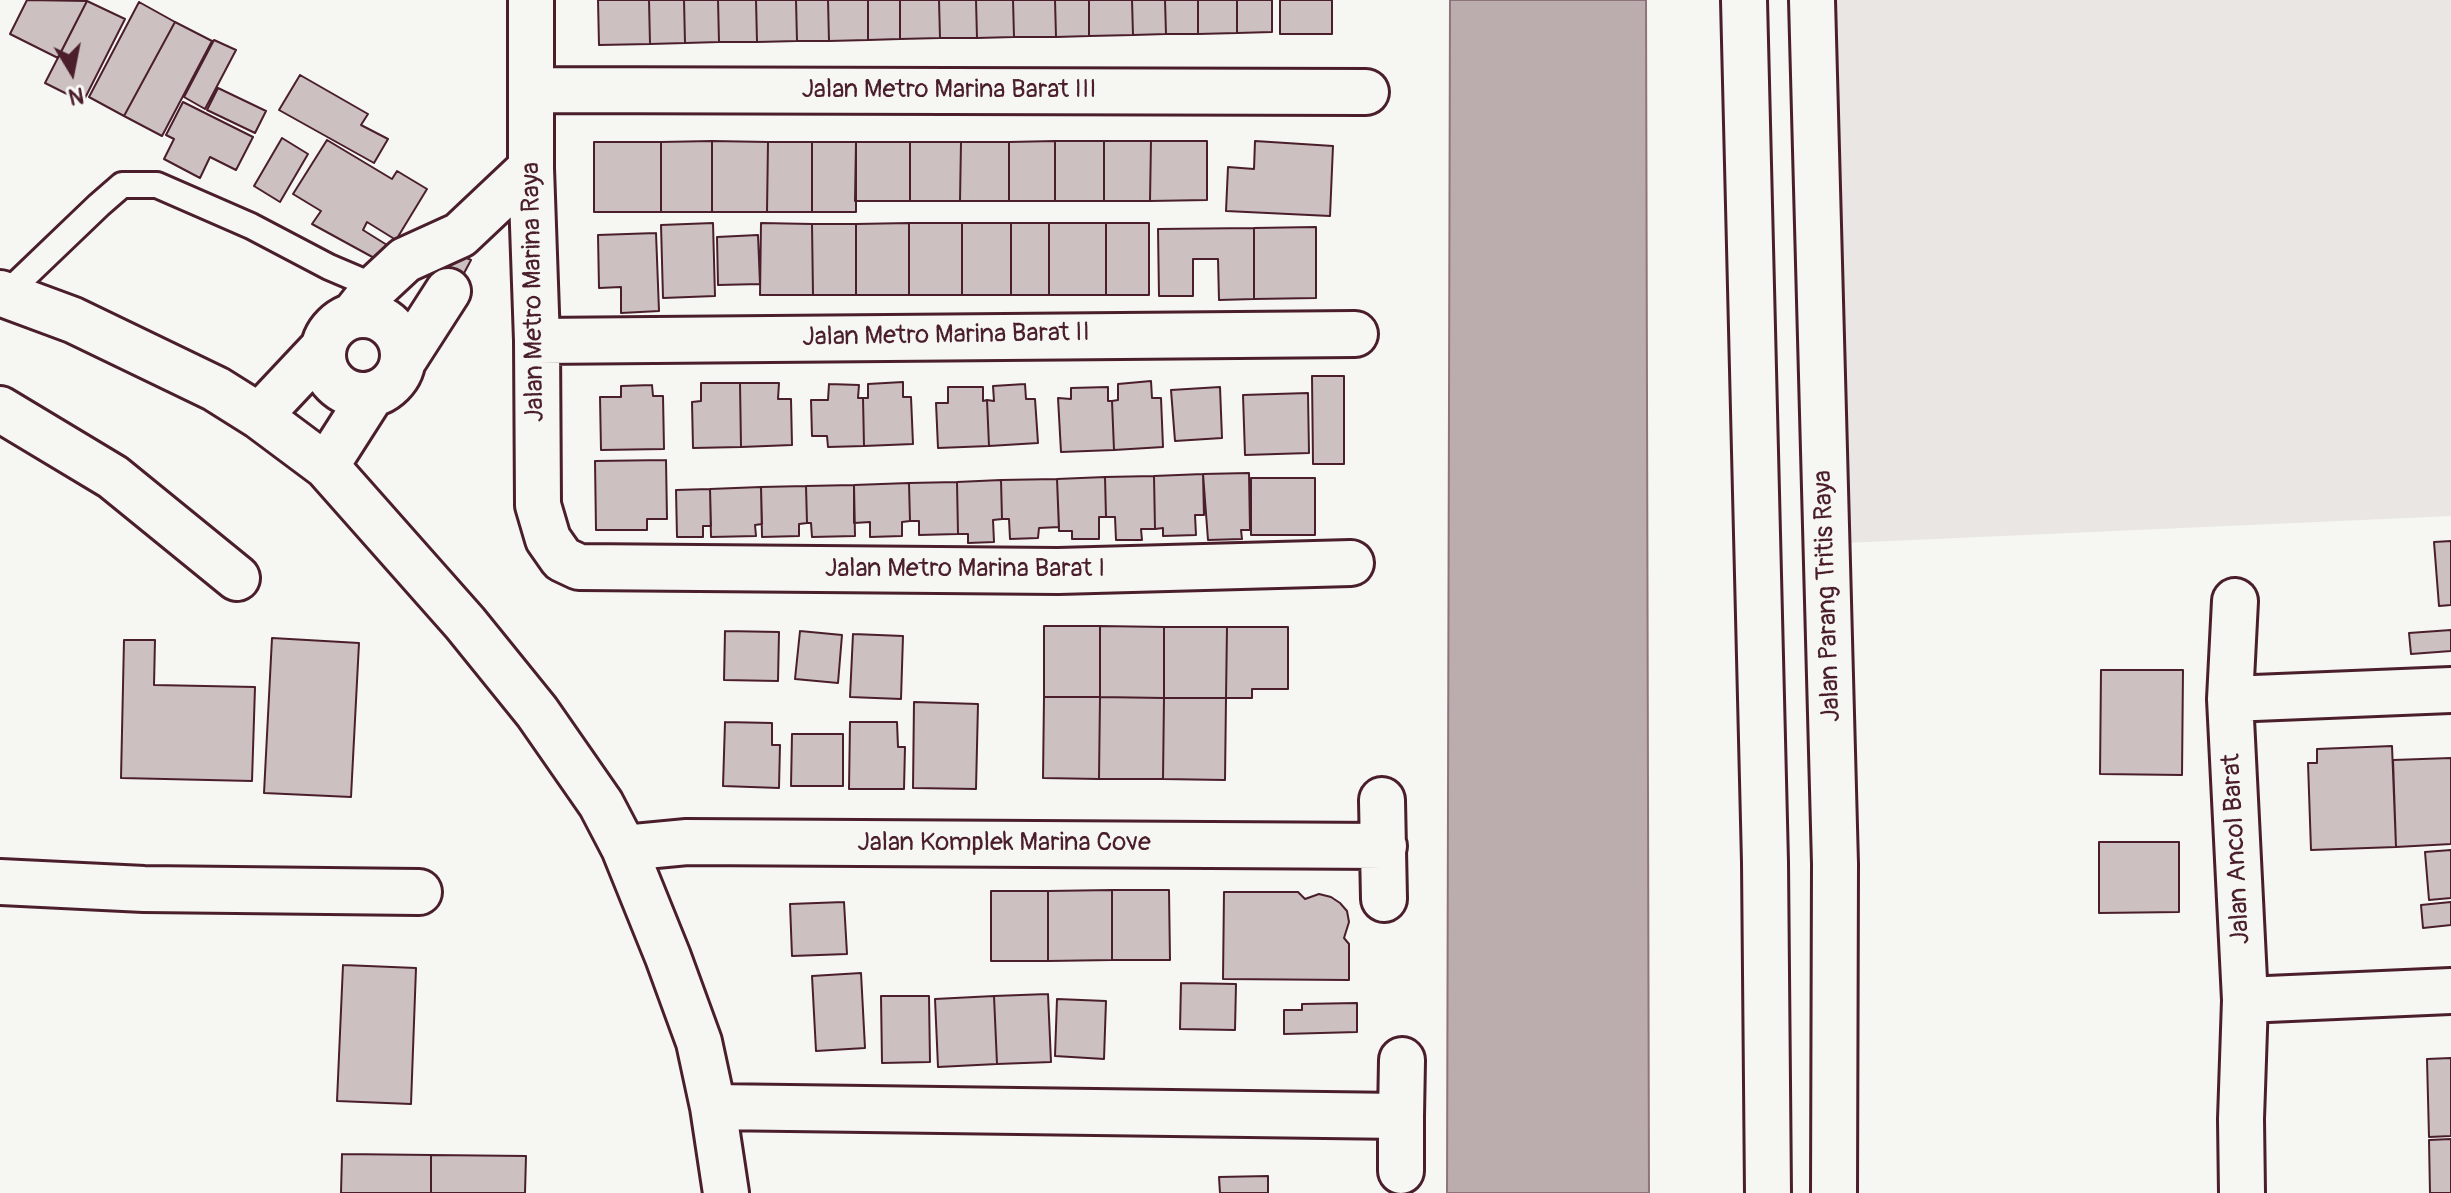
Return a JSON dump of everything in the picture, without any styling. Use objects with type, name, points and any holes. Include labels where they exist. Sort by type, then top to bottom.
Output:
[{"type":"street","name":"Jalan Metro Marina Raya","points":[[531,0],[538,505],[548,539],[562,559],[579,567]]},
{"type":"street","points":[[1744,0],[1765,862],[1768,1193]]},
{"type":"street","name":"Jalan Parang Tritis Raya","points":[[1812,0],[1835,864],[1834,1193]]},
{"type":"street","name":"Jalan Metro Marina Barat III","points":[[532,90],[1366,92]]},
{"type":"street","points":[[322,349],[323,365],[330,379],[342,390],[357,395],[372,394],[387,388],[397,376],[456,260],[531,168]]},
{"type":"street","points":[[259,416],[322,349],[328,334],[338,322],[365,302],[405,260],[456,260]]},
{"type":"street","points":[[3,294],[101,334],[216,389],[259,416],[326,466],[465,623],[537,712],[601,804],[624,848],[699,1042],[726,1193]]},
{"type":"street","points":[[365,302],[369,315],[384,321],[396,331],[402,346],[403,361]]},
{"type":"street","name":"Jalan Metro Marina Barat II","points":[[537,341],[1355,334]]},
{"type":"street","points":[[326,466],[372,394]]},
{"type":"street","points":[[0,409],[113,477],[237,578]]},
{"type":"street","name":"Jalan Metro Marina Barat I","points":[[579,567],[1058,571],[1351,563]]},
{"type":"street","name":"Jalan Ancol Barat","points":[[2235,601],[2230,699],[2245,1000],[2242,1193]]},
{"type":"street","points":[[2230,699],[2451,690]]},
{"type":"street","points":[[1382,800],[1384,899]]},
{"type":"street","name":"Jalan Komplek Marina Cove","points":[[624,848],[687,842],[1384,846]]},
{"type":"street","points":[[0,882],[144,889],[419,892]]},
{"type":"street","points":[[2245,1000],[2451,991]]},
{"type":"street","points":[[1401,1171],[1402,1060]]},
{"type":"street","points":[[713,1107],[1401,1116]]},
{"type":"lane","points":[[3,294],[122,185],[157,185],[251,226],[329,267],[365,302]]},
{"type":"shaded area","points":[[1450,0],[1646,0],[1649,1193],[1447,1193]]},
{"type":"shaded area","points":[[1807,0],[2451,0],[2451,516],[1822,544]]},
{"type":"building","points":[[27,0],[87,1],[58,58],[10,34]]},
{"type":"building","points":[[598,0],[649,0],[650,44],[599,45]]},
{"type":"building","points":[[649,0],[684,0],[685,43],[650,44]]},
{"type":"building","points":[[684,0],[718,0],[719,42],[685,43]]},
{"type":"building","points":[[718,0],[756,0],[757,42],[719,42]]},
{"type":"building","points":[[756,0],[796,0],[797,41],[757,42]]},
{"type":"building","points":[[796,0],[828,0],[829,41],[797,41]]},
{"type":"building","points":[[828,0],[868,0],[868,40],[829,41]]},
{"type":"building","points":[[868,0],[900,0],[900,39],[868,40]]},
{"type":"building","points":[[900,0],[939,0],[940,38],[900,39]]},
{"type":"building","points":[[939,0],[976,0],[977,38],[940,38]]},
{"type":"building","points":[[976,0],[1013,0],[1014,37],[977,38]]},
{"type":"building","points":[[1013,0],[1055,0],[1056,37],[1014,37]]},
{"type":"building","points":[[1055,0],[1089,0],[1089,36],[1056,37]]},
{"type":"building","points":[[1089,0],[1132,0],[1133,35],[1089,36]]},
{"type":"building","points":[[1132,0],[1165,0],[1166,34],[1133,35]]},
{"type":"building","points":[[1165,0],[1198,0],[1198,34],[1166,34]]},
{"type":"building","points":[[1198,0],[1237,0],[1237,33],[1198,34]]},
{"type":"building","points":[[1237,0],[1272,0],[1272,32],[1237,33]]},
{"type":"building","points":[[1280,0],[1332,0],[1332,34],[1280,34]]},
{"type":"building","points":[[87,1],[125,19],[83,102],[45,83]]},
{"type":"building","points":[[139,2],[175,22],[124,116],[89,97]]},
{"type":"building","points":[[175,22],[212,41],[162,136],[124,116]]},
{"type":"building","points":[[214,40],[236,50],[205,109],[184,97]]},
{"type":"building","points":[[300,75],[368,114],[361,125],[388,139],[374,163],[279,110]]},
{"type":"building","points":[[218,88],[266,111],[255,133],[207,110]]},
{"type":"building","points":[[183,102],[253,137],[236,170],[210,157],[200,178],[164,159],[174,139],[166,135]]},
{"type":"building","points":[[282,138],[308,154],[280,202],[254,186]]},
{"type":"building","points":[[327,140],[392,179],[397,171],[427,189],[396,240],[367,222],[363,230],[387,245],[376,259],[312,224],[321,211],[293,194]]},
{"type":"building","points":[[712,141],[712,212],[661,212],[661,142]]},
{"type":"building","points":[[712,141],[768,142],[767,212],[712,212]]},
{"type":"building","points":[[1055,141],[1055,201],[1009,201],[1009,142]]},
{"type":"building","points":[[1055,141],[1104,141],[1104,201],[1055,201]]},
{"type":"building","points":[[1104,141],[1151,141],[1150,201],[1104,201]]},
{"type":"building","points":[[1151,141],[1207,141],[1207,200],[1150,201]]},
{"type":"building","points":[[1255,141],[1333,146],[1330,216],[1226,211],[1228,167],[1254,169]]},
{"type":"building","points":[[594,142],[661,142],[661,212],[594,212]]},
{"type":"building","points":[[768,142],[812,142],[812,212],[767,212]]},
{"type":"building","points":[[812,142],[856,142],[856,212],[812,212]]},
{"type":"building","points":[[856,142],[910,142],[910,201],[855,201]]},
{"type":"building","points":[[910,142],[961,142],[960,201],[910,201]]},
{"type":"building","points":[[961,142],[1009,142],[1009,201],[960,201]]},
{"type":"building","points":[[713,223],[715,296],[663,298],[661,225]]},
{"type":"building","points":[[761,223],[812,224],[813,295],[760,295]]},
{"type":"building","points":[[909,223],[909,295],[856,295],[856,224]]},
{"type":"building","points":[[909,223],[962,223],[962,295],[909,295]]},
{"type":"building","points":[[962,223],[1011,223],[1011,295],[962,295]]},
{"type":"building","points":[[1011,223],[1049,223],[1049,295],[1011,295]]},
{"type":"building","points":[[1049,223],[1106,223],[1106,295],[1049,295]]},
{"type":"building","points":[[1106,223],[1149,223],[1149,295],[1106,295]]},
{"type":"building","points":[[812,224],[856,224],[856,295],[813,295]]},
{"type":"building","points":[[1316,227],[1316,298],[1254,299],[1254,228]]},
{"type":"building","points":[[1254,228],[1254,299],[1219,300],[1218,259],[1193,259],[1193,296],[1159,296],[1158,229]]},
{"type":"building","points":[[656,233],[659,311],[621,313],[621,287],[599,288],[598,235]]},
{"type":"building","points":[[758,235],[760,284],[718,285],[717,237]]},
{"type":"building","points":[[452,251],[471,260],[453,294],[434,284]]},
{"type":"building","points":[[1312,376],[1344,376],[1344,464],[1313,464]]},
{"type":"building","points":[[1151,381],[1152,398],[1161,398],[1163,447],[1114,450],[1112,401],[1118,400],[1118,384]]},
{"type":"building","points":[[903,382],[903,397],[911,397],[913,444],[864,446],[863,398],[868,398],[868,384]]},
{"type":"building","points":[[701,383],[740,383],[741,447],[693,448],[692,402],[701,401]]},
{"type":"building","points":[[740,383],[779,383],[778,399],[791,399],[792,445],[741,447]]},
{"type":"building","points":[[829,384],[859,385],[858,398],[863,398],[864,446],[828,447],[827,436],[812,436],[811,400],[828,400]]},
{"type":"building","points":[[1025,384],[1026,399],[1035,399],[1038,443],[989,446],[987,400],[994,401],[993,386]]},
{"type":"building","points":[[652,385],[653,396],[663,396],[664,449],[601,450],[600,397],[621,397],[621,386]]},
{"type":"building","points":[[948,387],[983,387],[983,401],[987,400],[989,446],[938,448],[936,403],[948,403]]},
{"type":"building","points":[[1108,387],[1108,401],[1112,401],[1114,450],[1061,452],[1058,398],[1071,399],[1071,388]]},
{"type":"building","points":[[1220,387],[1222,438],[1175,441],[1171,390]]},
{"type":"building","points":[[1308,393],[1309,453],[1245,455],[1243,395]]},
{"type":"building","points":[[666,460],[667,519],[647,519],[647,530],[596,530],[595,461]]},
{"type":"building","points":[[1249,473],[1250,530],[1241,530],[1242,539],[1208,540],[1203,474]]},
{"type":"building","points":[[1203,474],[1204,515],[1195,515],[1196,535],[1163,536],[1163,528],[1155,529],[1154,476]]},
{"type":"building","points":[[1154,476],[1155,529],[1141,529],[1142,540],[1116,540],[1115,517],[1106,517],[1105,477]]},
{"type":"building","points":[[1105,477],[1106,517],[1099,517],[1099,539],[1072,539],[1072,531],[1059,531],[1057,479]]},
{"type":"building","points":[[1251,478],[1315,478],[1315,535],[1251,535]]},
{"type":"building","points":[[1057,479],[1059,527],[1039,528],[1038,538],[1010,539],[1009,519],[1002,519],[1001,480]]},
{"type":"building","points":[[1001,480],[1002,519],[993,520],[994,542],[968,543],[968,534],[958,534],[957,482]]},
{"type":"building","points":[[957,482],[958,534],[919,535],[919,521],[910,521],[909,483]]},
{"type":"building","points":[[909,483],[910,521],[902,522],[902,536],[870,537],[870,522],[854,523],[854,485]]},
{"type":"building","points":[[854,485],[855,536],[812,537],[811,523],[807,523],[806,486]]},
{"type":"building","points":[[806,486],[807,523],[799,524],[799,536],[762,537],[761,487]]},
{"type":"building","points":[[761,487],[762,524],[755,525],[756,536],[711,537],[710,489]]},
{"type":"building","points":[[710,489],[711,526],[703,526],[703,537],[677,537],[676,490]]},
{"type":"building","points":[[2451,541],[2451,605],[2439,606],[2434,542]]},
{"type":"building","points":[[1044,626],[1100,626],[1100,697],[1044,697]]},
{"type":"building","points":[[1100,626],[1164,627],[1164,698],[1100,697]]},
{"type":"building","points":[[1164,627],[1227,627],[1226,698],[1164,698]]},
{"type":"building","points":[[1227,627],[1288,627],[1288,689],[1252,689],[1252,698],[1226,698]]},
{"type":"building","points":[[2451,630],[2451,651],[2411,654],[2409,633]]},
{"type":"building","points":[[725,631],[779,632],[778,681],[724,680]]},
{"type":"building","points":[[800,631],[842,635],[838,683],[795,679]]},
{"type":"building","points":[[853,634],[903,636],[901,699],[850,697]]},
{"type":"building","points":[[272,638],[359,643],[351,797],[264,793]]},
{"type":"building","points":[[124,640],[155,640],[154,685],[255,687],[252,781],[121,778]]},
{"type":"building","points":[[2101,670],[2183,670],[2182,775],[2100,774]]},
{"type":"building","points":[[1044,697],[1100,697],[1099,779],[1043,778]]},
{"type":"building","points":[[1100,697],[1164,698],[1163,779],[1099,779]]},
{"type":"building","points":[[1164,698],[1226,698],[1225,780],[1163,779]]},
{"type":"building","points":[[914,702],[978,704],[976,789],[913,788]]},
{"type":"building","points":[[725,722],[772,723],[772,745],[780,745],[779,788],[723,786]]},
{"type":"building","points":[[850,722],[897,722],[898,747],[905,747],[904,789],[849,789]]},
{"type":"building","points":[[792,734],[843,734],[843,786],[791,786]]},
{"type":"building","points":[[2392,746],[2396,847],[2311,850],[2308,763],[2317,763],[2317,749]]},
{"type":"building","points":[[2451,758],[2451,844],[2396,847],[2393,760]]},
{"type":"building","points":[[2099,842],[2179,842],[2179,912],[2099,913]]},
{"type":"building","points":[[2451,850],[2451,898],[2429,900],[2425,852]]},
{"type":"building","points":[[1112,890],[1112,960],[1048,961],[1048,891]]},
{"type":"building","points":[[1112,890],[1169,890],[1170,960],[1112,960]]},
{"type":"building","points":[[991,891],[1048,891],[1048,961],[991,961]]},
{"type":"building","points":[[1224,892],[1298,892],[1305,899],[1319,894],[1340,903],[1347,911],[1349,922],[1344,938],[1349,944],[1349,980],[1223,979]]},
{"type":"building","points":[[844,902],[847,954],[792,956],[790,904]]},
{"type":"building","points":[[2451,902],[2451,925],[2423,928],[2421,905]]},
{"type":"building","points":[[343,965],[416,968],[411,1104],[337,1101]]},
{"type":"building","points":[[861,973],[865,1048],[816,1051],[812,976]]},
{"type":"building","points":[[1181,983],[1236,984],[1235,1030],[1180,1029]]},
{"type":"building","points":[[1048,994],[1051,1062],[997,1064],[994,996]]},
{"type":"building","points":[[881,996],[929,996],[930,1062],[882,1063]]},
{"type":"building","points":[[994,996],[997,1064],[938,1067],[935,999]]},
{"type":"building","points":[[1057,999],[1106,1001],[1104,1059],[1055,1056]]},
{"type":"building","points":[[1357,1003],[1357,1032],[1284,1034],[1284,1010],[1302,1010],[1302,1004]]},
{"type":"building","points":[[2451,1058],[2451,1136],[2429,1137],[2427,1059]]},
{"type":"building","points":[[2451,1139],[2451,1193],[2430,1193],[2429,1140]]},
{"type":"building","points":[[342,1154],[431,1155],[431,1193],[341,1193]]},
{"type":"building","points":[[431,1155],[526,1156],[525,1193],[431,1193]]},
{"type":"building","points":[[1268,1176],[1268,1193],[1220,1193],[1219,1177]]}]
